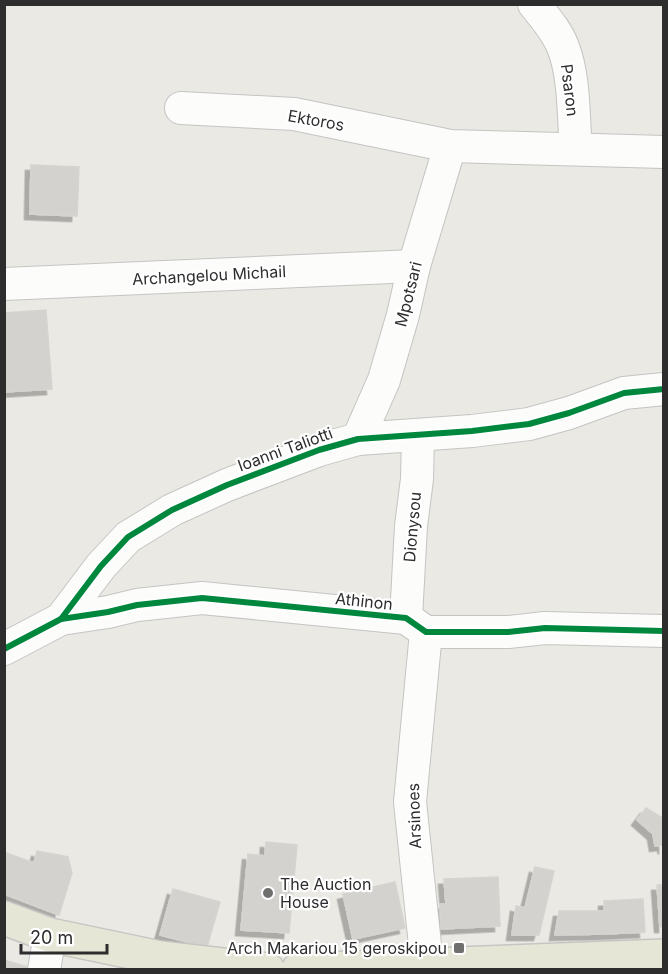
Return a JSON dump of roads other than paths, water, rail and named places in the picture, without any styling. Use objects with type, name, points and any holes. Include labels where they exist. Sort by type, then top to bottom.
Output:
[{"type":"main road","points":[[4,918],[50,935],[160,958],[268,969]]},
{"type":"main road","points":[[298,969],[663,956]]},
{"type":"street","name":"Psaron","points":[[534,4],[551,24],[563,47],[570,73],[576,149]]},
{"type":"street","name":"Ektoros","points":[[182,108],[294,114],[450,146],[663,152]]},
{"type":"street","name":"Mpotsari","points":[[358,439],[384,380],[403,315],[414,266],[450,146]]},
{"type":"street","name":"Archangelou Michail","points":[[4,284],[414,266]]},
{"type":"street","name":"Ioanni Taliotti","points":[[4,649],[61,619],[101,566],[128,537],[172,510],[227,485],[319,450],[358,439],[472,431],[529,424],[569,413],[624,393],[663,389]]},
{"type":"street","name":"Dionysou","points":[[416,625],[411,526],[417,479],[417,435]]},
{"type":"street","name":"Athinon","points":[[61,619],[98,614],[136,605],[202,598],[416,625],[508,632],[545,628],[663,630]]},
{"type":"street","name":"Arsinoes","points":[[416,625],[410,802],[427,964]]},
{"type":"street","points":[[44,969],[50,935]]},
{"type":"place","name":"The Auction House","points":[[268,893]]},
{"type":"place","name":"Arch Makariou 15 geroskipou","points":[[459,948]]}]
